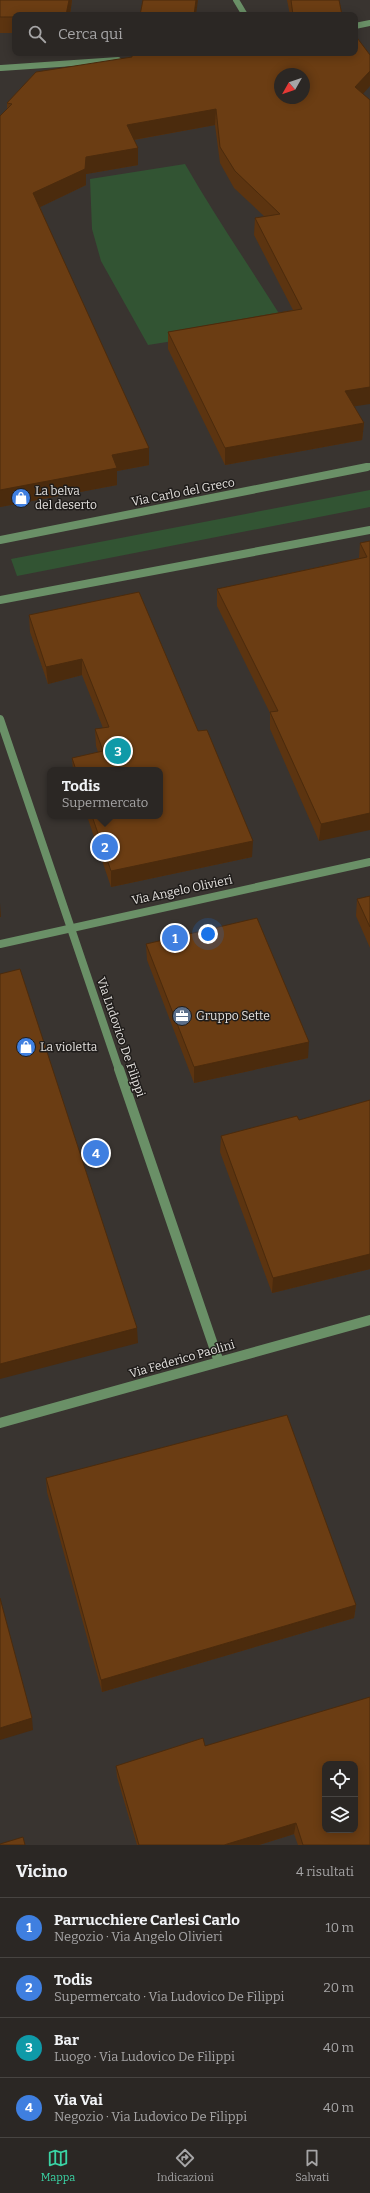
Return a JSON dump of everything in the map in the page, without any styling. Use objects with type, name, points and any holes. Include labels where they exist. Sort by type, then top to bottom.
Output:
[{"type":"street","points":[[236,0],[242,12]]},
{"type":"street","points":[[358,26],[370,24]]},
{"type":"street","points":[[0,68],[123,59]]},
{"type":"street","name":"Via Carlo del Greco","points":[[0,540],[370,466]]},
{"type":"street","points":[[0,600],[370,530]]},
{"type":"street","name":"Via Ludovico De Filippi","points":[[0,719],[219,1362]]},
{"type":"street","name":"Via Angelo Olivieri","points":[[0,944],[71,927],[370,862]]},
{"type":"street","name":"Via Federico Paolini","points":[[0,1423],[370,1320]]},
{"type":"green space","points":[[185,164],[285,323],[148,345],[101,261],[92,229],[90,179]]},
{"type":"green space","points":[[370,490],[370,507],[17,576],[11,559]]},
{"type":"building","points":[[0,0],[69,0],[67,12],[12,12],[12,17],[0,17]]},
{"type":"building","points":[[143,0],[196,0],[194,12],[141,12]]},
{"type":"building","points":[[291,0],[339,0],[341,12],[293,12]]},
{"type":"building","points":[[358,39],[370,55],[370,71],[355,87],[370,100],[370,387],[345,391],[364,423],[225,448],[168,332],[302,309],[255,218],[280,214],[235,171],[220,147],[216,109],[127,125],[138,148],[86,157],[85,169],[33,193],[149,448],[112,455],[117,468],[0,490],[0,116],[12,104],[7,103],[36,72],[132,56],[358,56]]},
{"type":"building","points":[[370,541],[370,813],[321,824],[270,712],[278,711],[217,589],[367,557],[360,543]]},
{"type":"building","points":[[139,592],[198,731],[207,730],[253,841],[111,871],[93,819],[163,819],[163,767],[75,767],[72,758],[103,751],[95,729],[109,727],[82,659],[46,667],[29,615]]},
{"type":"building","points":[[370,896],[370,927],[357,899]]},
{"type":"building","points":[[257,918],[309,1042],[194,1067],[146,944]]},
{"type":"building","points":[[20,969],[137,1328],[0,1364],[0,974]]},
{"type":"building","points":[[370,1100],[370,1254],[273,1278],[221,1136],[297,1116],[299,1120]]},
{"type":"building","points":[[287,1415],[356,1605],[101,1680],[46,1478]]},
{"type":"building","points":[[0,1598],[32,1718],[0,1728]]},
{"type":"building","points":[[370,1697],[370,1845],[303,1845],[296,1823],[224,1845],[139,1845],[116,1766],[203,1738],[205,1746]]},
{"type":"building","points":[[23,1837],[25,1845],[0,1845],[0,1844]]},
{"type":"place","name":"La belva del deserto","points":[[21,498]]},
{"type":"place","name":"Bar","points":[[118,751]]},
{"type":"place","name":"Todis","points":[[105,847]]},
{"type":"place","name":"Parrucchiere Carlesi Carlo","points":[[175,938]]},
{"type":"place","name":"Gruppo Sette","points":[[182,1016]]},
{"type":"place","name":"La violetta","points":[[26,1047]]},
{"type":"place","name":"Via Vai","points":[[96,1153]]}]
